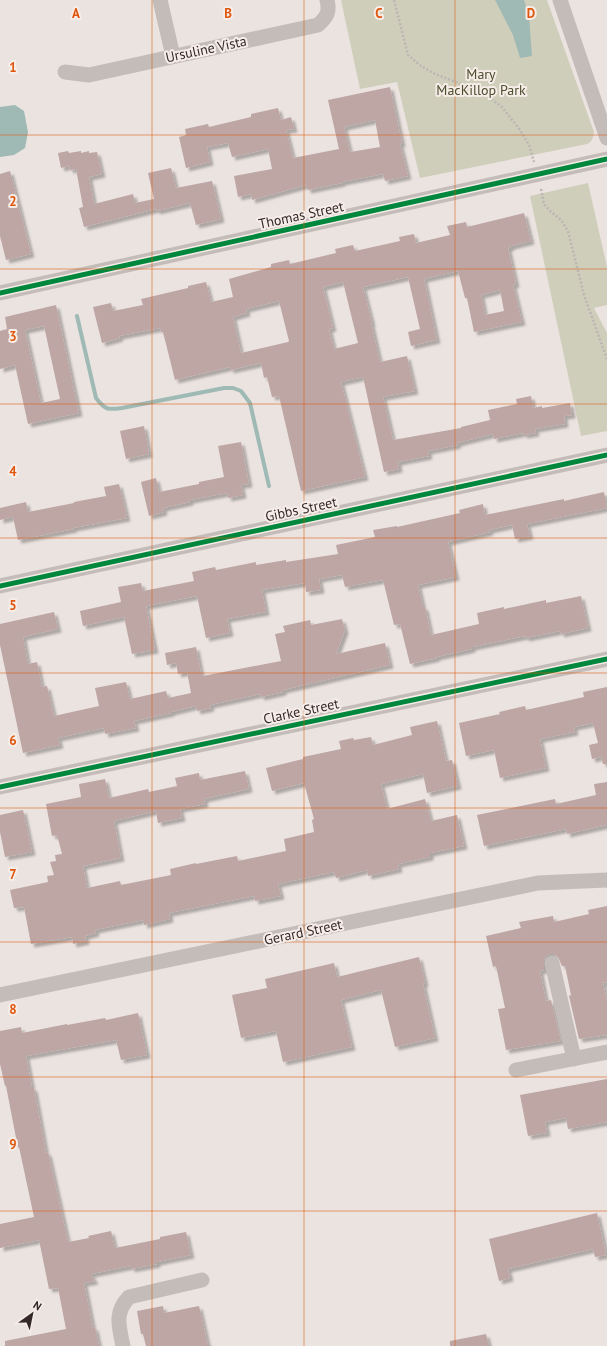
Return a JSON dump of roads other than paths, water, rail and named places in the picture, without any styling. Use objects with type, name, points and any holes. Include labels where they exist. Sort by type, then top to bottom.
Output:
[{"type":"street","points":[[160,0],[173,56]]},
{"type":"street","name":"Ursuline Vista","points":[[65,72],[89,75],[318,24],[326,17],[329,6],[327,0]]},
{"type":"street","points":[[560,0],[607,138]]},
{"type":"street","name":"Thomas Street","points":[[0,293],[607,159]]},
{"type":"street","name":"Gibbs Street","points":[[0,586],[607,455]]},
{"type":"street","name":"Clarke Street","points":[[0,787],[607,659]]},
{"type":"street","name":"Gerard Street","points":[[0,996],[538,883],[607,880]]},
{"type":"street","points":[[552,963],[574,1058]]},
{"type":"street","points":[[516,1070],[607,1052]]},
{"type":"street","points":[[123,1346],[119,1326],[119,1314],[122,1304],[129,1297],[202,1280]]},
{"type":"water","points":[[495,0],[524,0],[529,16],[532,56],[520,58],[513,35]]},
{"type":"water","points":[[15,105],[24,111],[28,132],[25,148],[14,155],[0,157],[0,107]]},
{"type":"waterway","points":[[77,316],[96,398],[104,407],[113,409],[122,408],[224,388],[233,388],[241,391],[250,403],[269,486]]},
{"type":"park label","name":"Mary MacKillop Park","points":[[481,82]]}]
